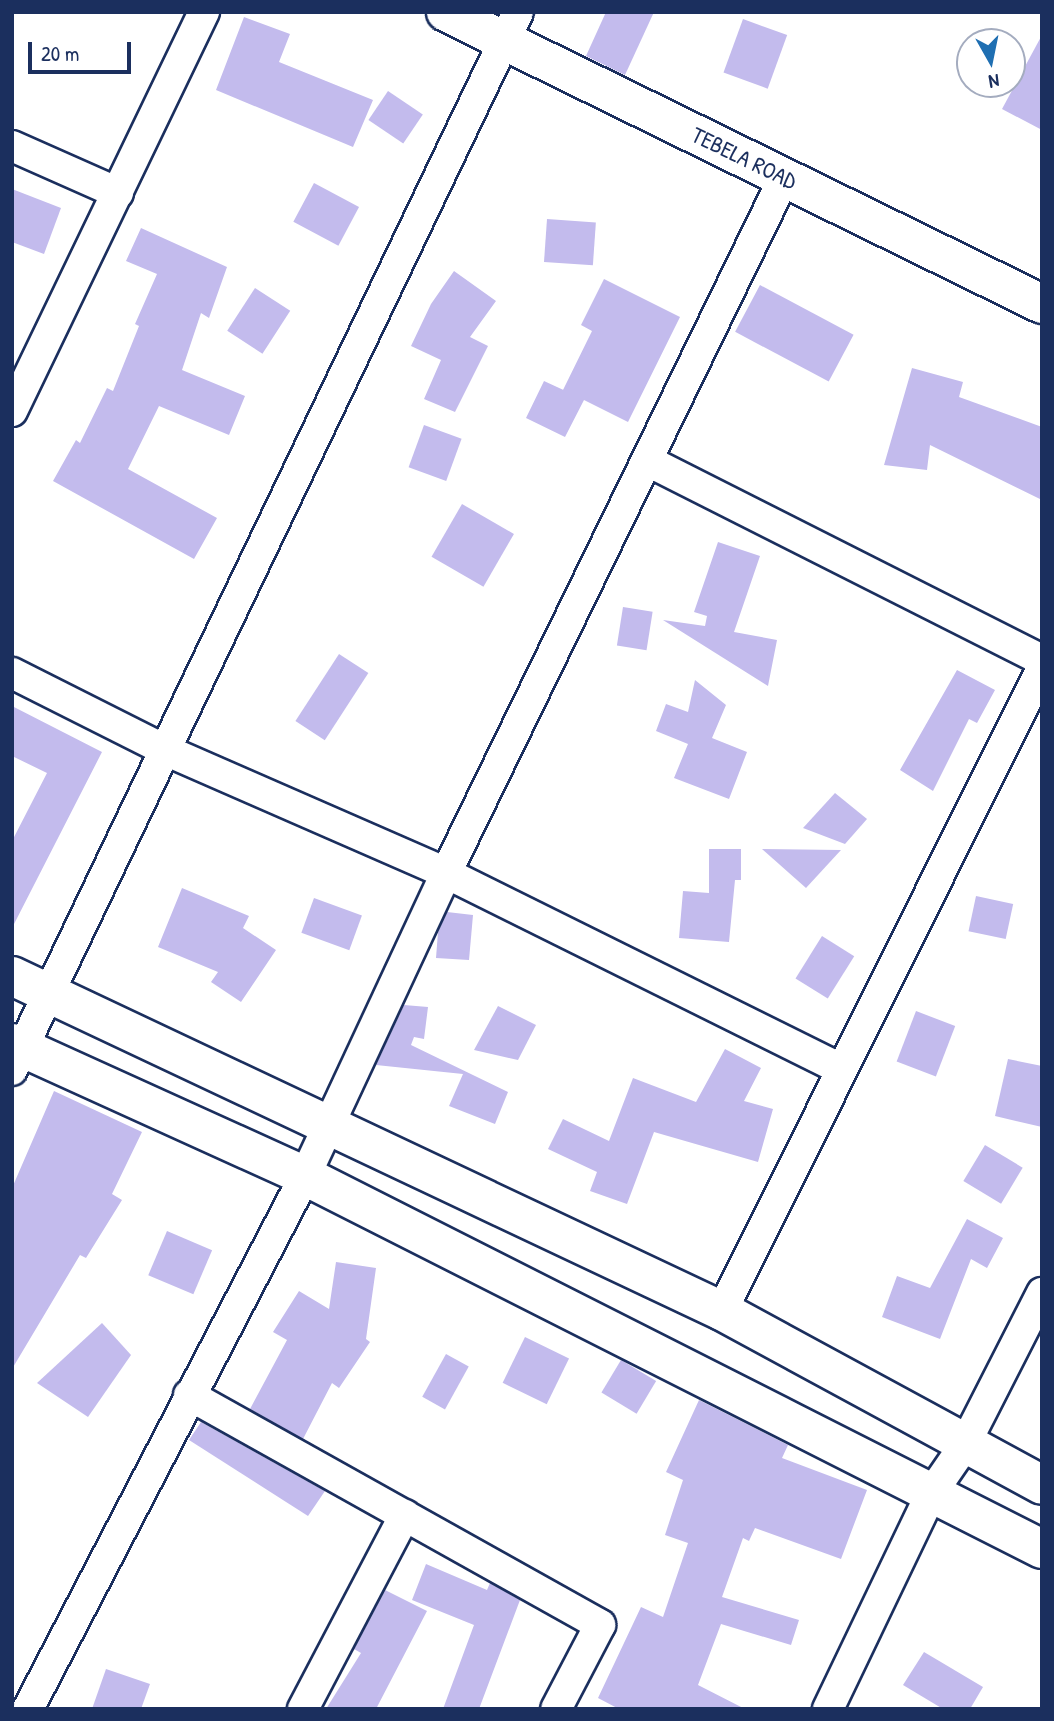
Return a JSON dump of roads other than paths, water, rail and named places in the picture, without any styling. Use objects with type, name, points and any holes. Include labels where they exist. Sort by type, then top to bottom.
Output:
[{"type":"main road","name":"TEBELA ROAD","points":[[446,12],[510,26],[784,178],[1042,304]]},
{"type":"main road","points":[[12,976],[328,1128],[722,1311],[964,1446],[1042,1485]]},
{"type":"main road","points":[[16,1054],[305,1176],[1042,1549]]},
{"type":"street","points":[[12,411],[204,12]]},
{"type":"street","points":[[16,1054],[48,994],[510,26]]},
{"type":"street","points":[[12,146],[118,194]]},
{"type":"street","points":[[28,1709],[305,1176],[446,873],[784,178]]},
{"type":"street","points":[[648,461],[1042,660]]},
{"type":"street","points":[[722,1311],[1042,668]]},
{"type":"street","points":[[12,673],[165,750],[446,873],[842,1069]]},
{"type":"street","points":[[828,1709],[931,1494],[964,1446],[1042,1293]]},
{"type":"street","points":[[189,1395],[600,1625],[556,1709]]},
{"type":"street","points":[[303,1709],[405,1515]]}]
